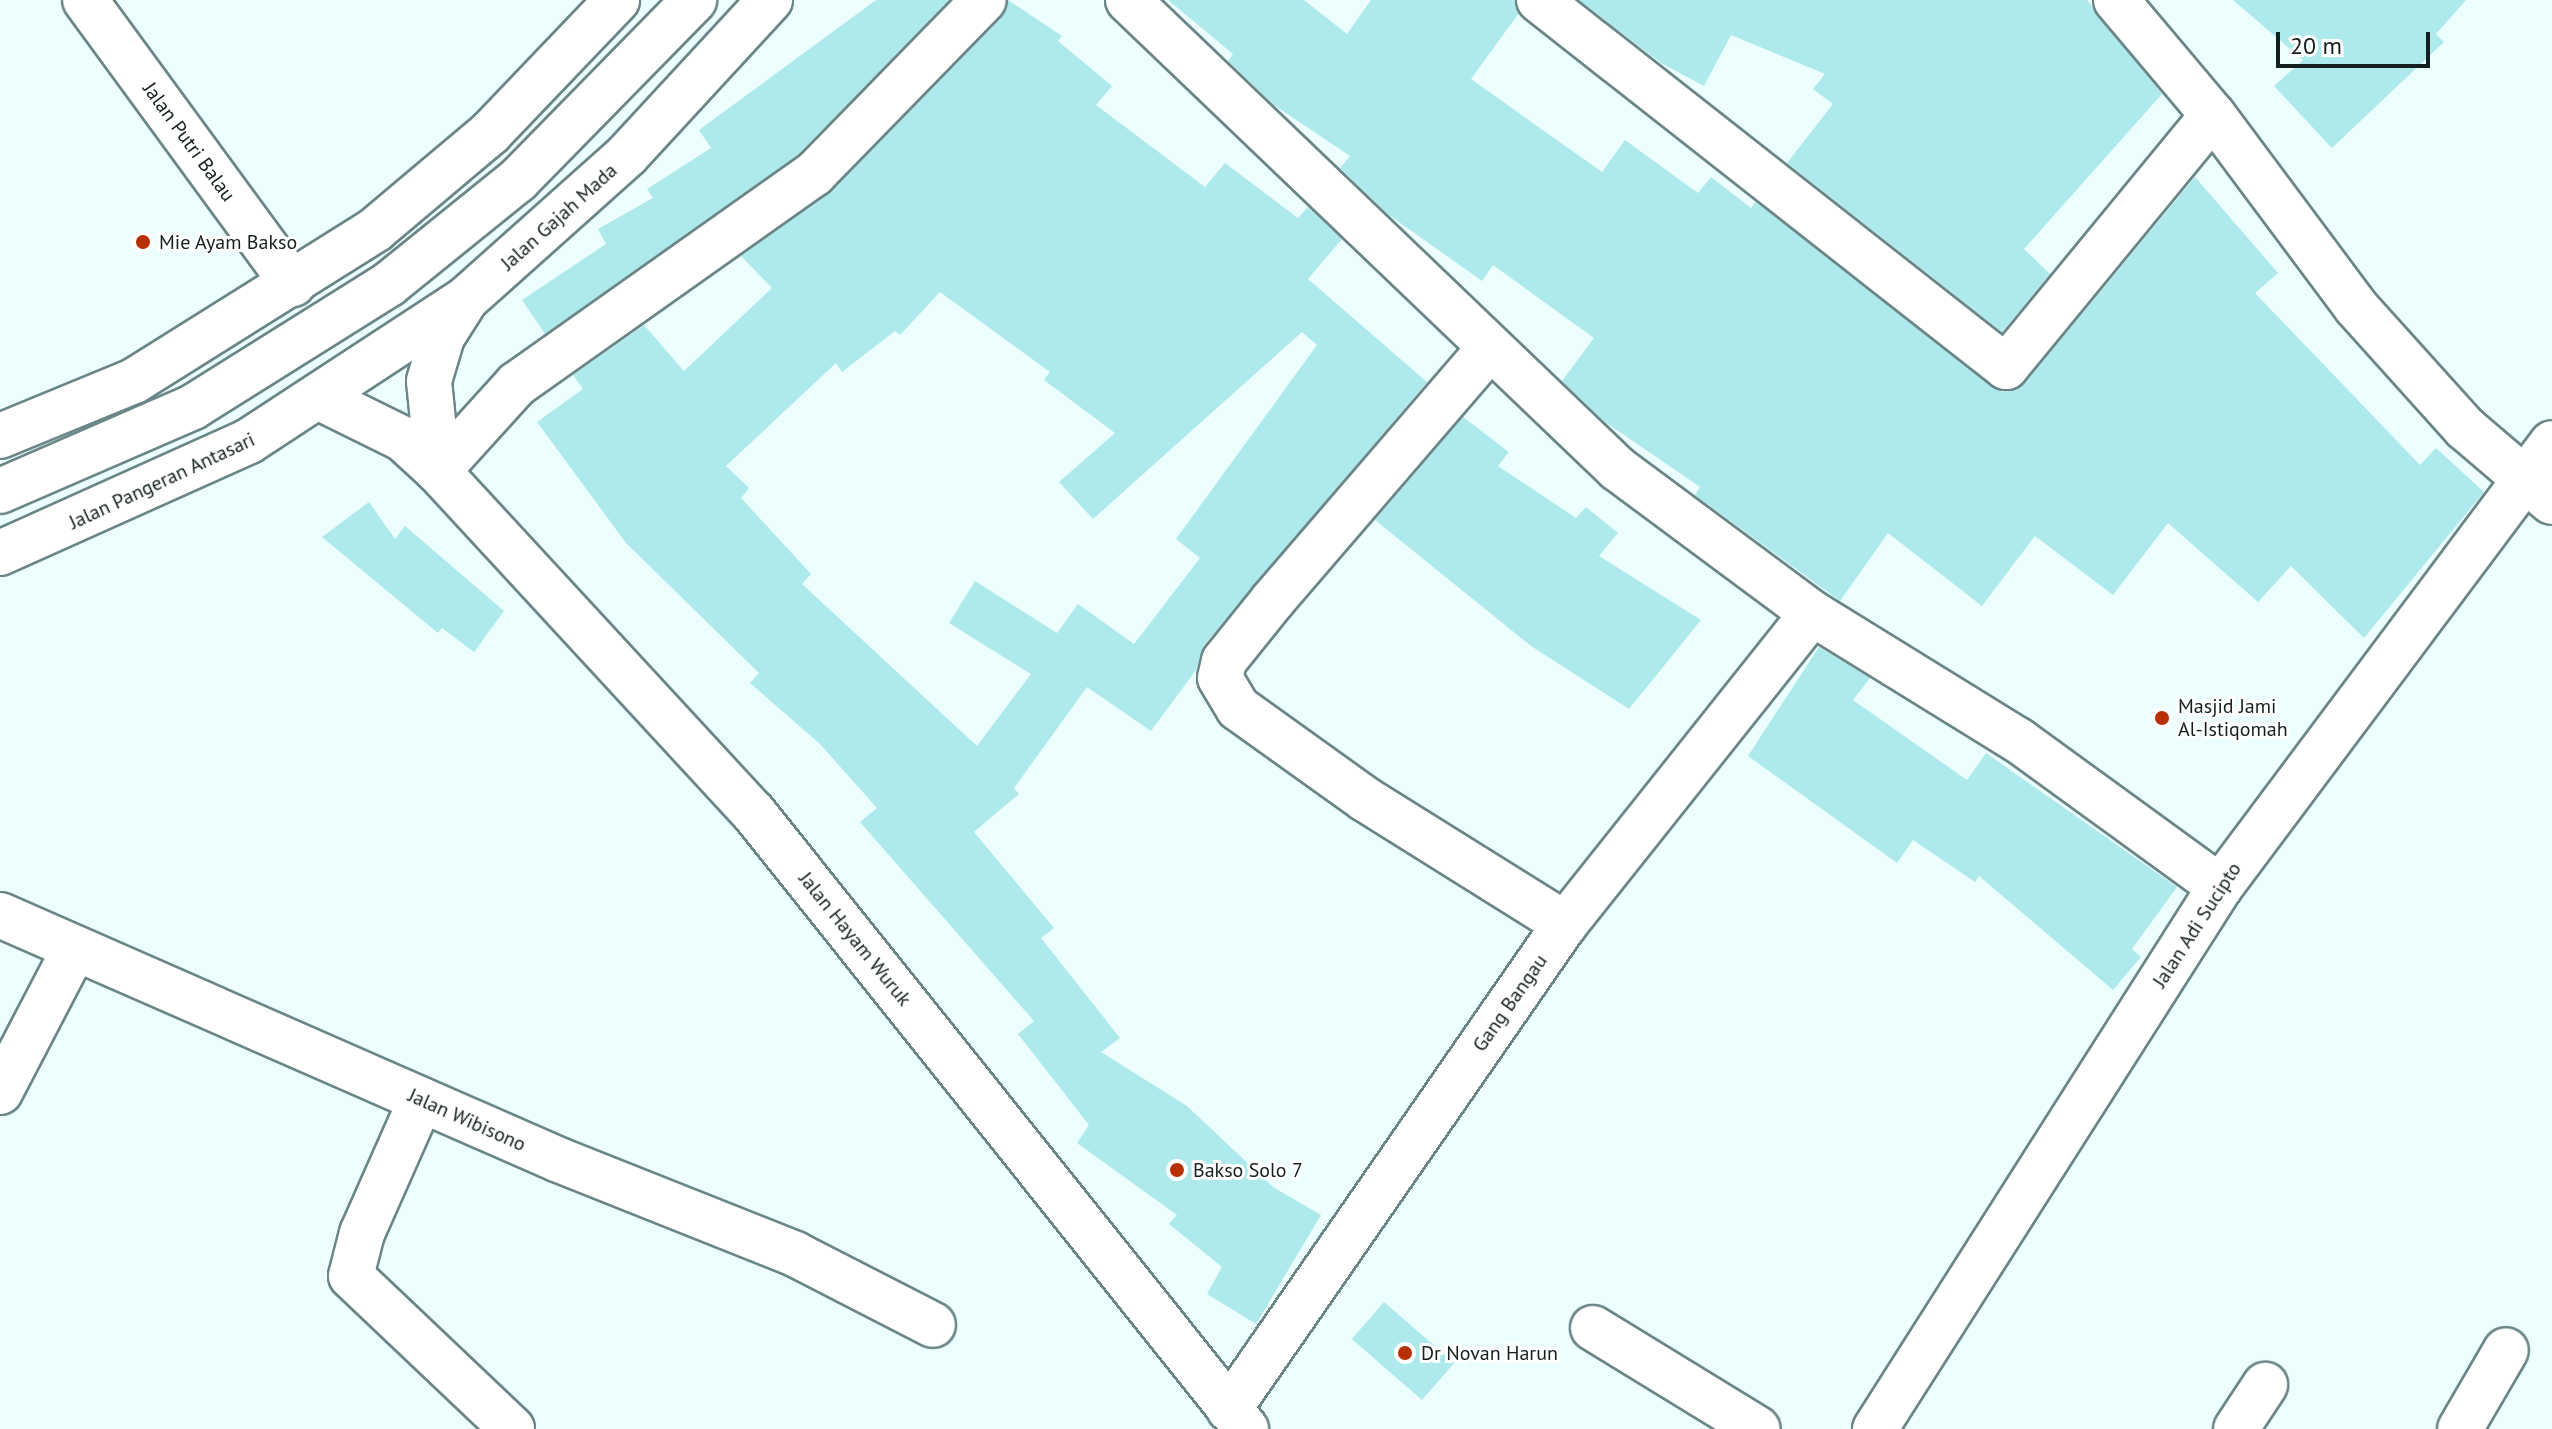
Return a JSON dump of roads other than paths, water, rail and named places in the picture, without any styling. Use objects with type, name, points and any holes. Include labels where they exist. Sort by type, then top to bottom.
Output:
[{"type":"street","name":"Jalan Putri Balau","points":[[85,0],[293,284]]},
{"type":"street","points":[[0,436],[134,381],[293,284],[440,180],[547,77],[617,0]]},
{"type":"street","points":[[0,491],[193,407],[337,321],[518,180],[694,0]]},
{"type":"street","name":"Jalan Gajah Mada","points":[[318,397],[466,299],[511,262],[627,155],[770,0]]},
{"type":"street","points":[[438,471],[517,384],[814,174],[984,0]]},
{"type":"street","points":[[1128,0],[1488,350],[1618,469],[1812,613],[2018,740],[2220,887]]},
{"type":"street","points":[[1539,0],[2006,367],[2213,115]]},
{"type":"street","points":[[2135,6],[2356,307],[2465,428],[2537,490]]},
{"type":"street","points":[[547,77],[533,125],[545,152],[582,169],[627,155]]},
{"type":"street","points":[[440,180],[491,169],[519,187],[529,223],[511,262]]},
{"type":"street","points":[[438,471],[429,381],[442,337],[466,299]]},
{"type":"street","points":[[1488,350],[1273,600],[1224,661],[1220,678],[1238,708],[1365,799],[1565,924]]},
{"type":"street","name":"Jalan Hayam Wuruk","points":[[318,397],[403,439],[438,471],[753,812],[1238,1419]]},
{"type":"street","name":"Jalan Pangeran Antasari","points":[[0,553],[249,441],[318,397]]},
{"type":"street","name":"Jalan Adi Sucipto","points":[[1875,1429],[2220,887],[2537,490],[2552,443]]},
{"type":"street","name":"Gang Bangau","points":[[1238,1419],[1565,924],[1812,613]]},
{"type":"street","name":"Jalan Wibisono","points":[[0,915],[421,1100],[795,1254],[933,1325]]},
{"type":"street","points":[[0,1092],[75,948]]},
{"type":"street","points":[[421,1100],[362,1233],[351,1276],[512,1429]]},
{"type":"street","points":[[1593,1328],[1758,1429]]},
{"type":"street","points":[[2460,1429],[2506,1350]]},
{"type":"street","points":[[2236,1429],[2265,1385]]},
{"type":"place","name":"Mie Ayam Bakso","points":[[143,242]]},
{"type":"place","name":"Masjid Jami Al-Istiqomah","points":[[2162,718]]},
{"type":"place","name":"Bakso Solo 7","points":[[1177,1170]]},
{"type":"place","name":"Dr Novan Harun","points":[[1405,1353]]}]
